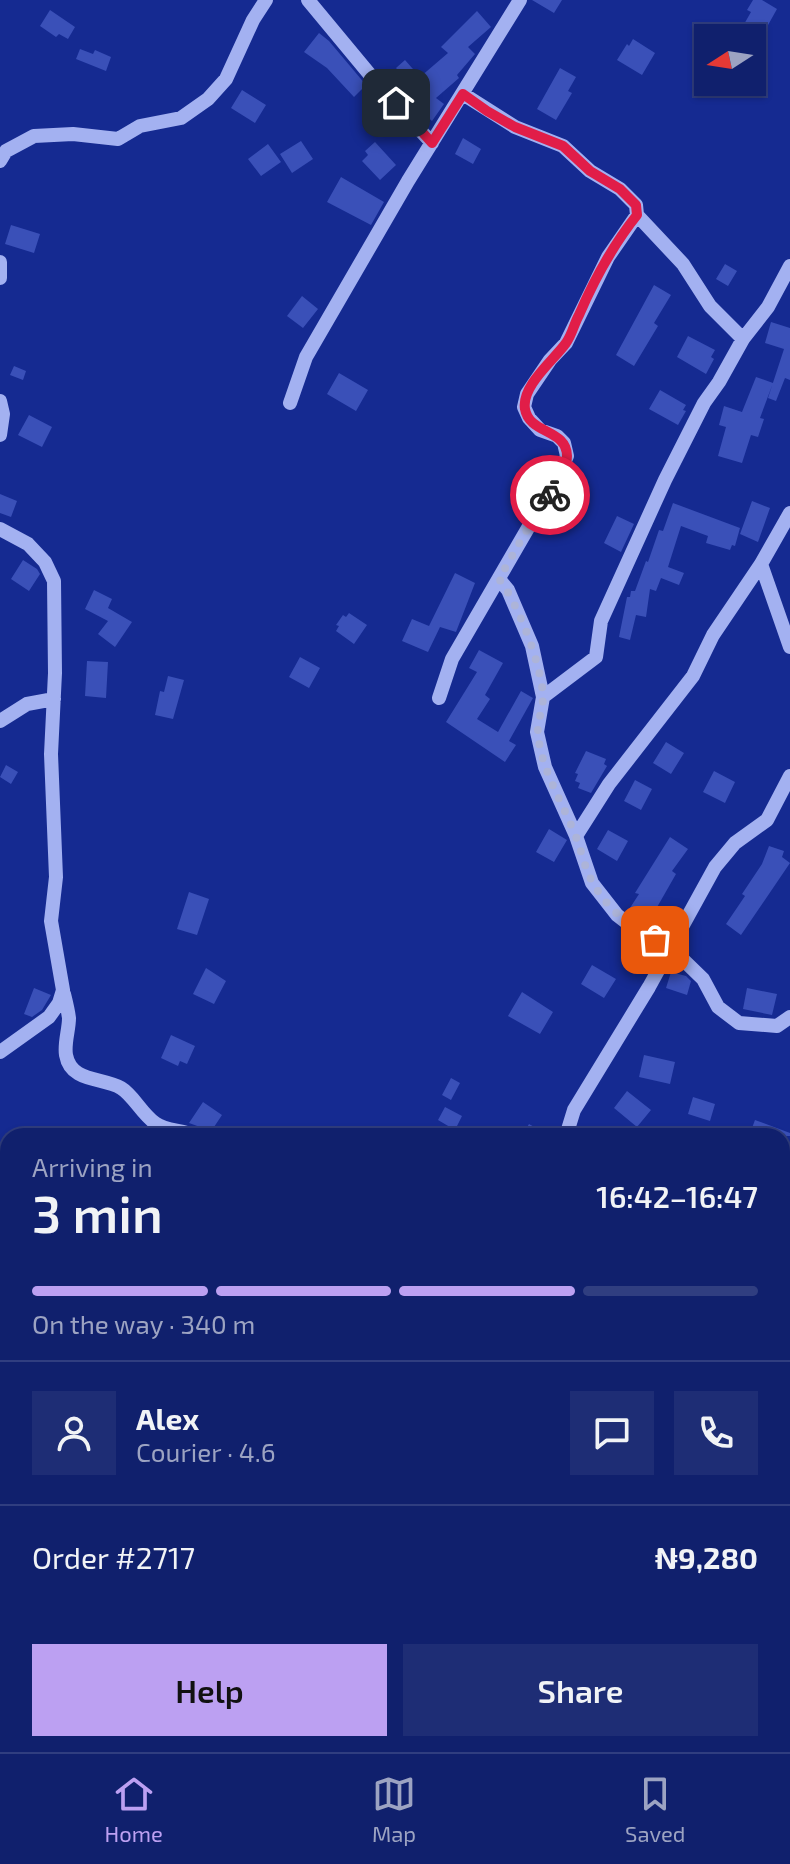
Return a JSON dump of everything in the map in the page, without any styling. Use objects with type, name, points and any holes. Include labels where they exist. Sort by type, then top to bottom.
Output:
[{"type":"street","points":[[0,161],[6,151],[34,136],[73,134],[118,139],[140,126],[181,118],[208,99],[226,79],[253,20],[266,0]]},
{"type":"street","points":[[308,0],[381,88],[432,143]]},
{"type":"street","points":[[290,403],[306,357],[520,0]]},
{"type":"street","points":[[463,94],[515,127],[563,146],[590,171],[620,189],[636,205],[637,215],[683,264],[710,306],[743,339]]},
{"type":"street","points":[[439,698],[452,659],[528,528],[545,507],[567,456],[564,443],[557,436],[540,430],[529,418],[524,407],[527,394],[566,343],[608,257],[637,215]]},
{"type":"street","points":[[0,262],[0,278]]},
{"type":"street","points":[[543,697],[596,657],[601,621],[665,480],[704,403],[743,339],[768,307],[790,266]]},
{"type":"street","points":[[0,401],[3,414],[0,435]]},
{"type":"street","points":[[576,836],[609,784],[693,676],[713,635],[761,564],[790,513]]},
{"type":"street","points":[[1,529],[28,544],[45,562],[54,581],[51,754],[56,865],[51,921],[69,1019],[66,1057],[75,1072],[85,1078],[125,1090],[155,1124],[164,1128]]},
{"type":"street","points":[[761,564],[790,647]]},
{"type":"street","points":[[499,579],[508,590],[532,646],[543,697],[537,732],[545,767],[576,836],[592,883],[617,915],[639,932],[671,948],[703,979],[718,1007],[739,1023],[777,1026],[790,1017]]},
{"type":"street","points":[[0,721],[27,704],[54,699]]},
{"type":"street","points":[[568,1128],[574,1110],[671,948],[715,867],[735,843],[767,820],[790,776]]},
{"type":"street","points":[[0,1052],[49,1017],[59,1003],[63,990]]},
{"type":"building","points":[[532,0],[562,0],[554,13]]},
{"type":"building","points":[[753,0],[762,0],[777,9],[766,29],[766,24],[744,24],[751,12],[747,10]]},
{"type":"building","points":[[50,10],[75,27],[68,39],[59,34],[56,37],[40,26]]},
{"type":"building","points":[[477,11],[491,27],[468,47],[475,54],[457,75],[459,78],[436,98],[444,104],[432,121],[412,104],[420,95],[396,68],[405,60],[420,77],[448,53],[441,47]]},
{"type":"building","points":[[319,33],[366,85],[354,97],[327,68],[304,52]]},
{"type":"building","points":[[633,39],[655,53],[642,75],[617,60]]},
{"type":"building","points":[[80,49],[93,54],[95,50],[111,57],[106,71],[76,59]]},
{"type":"building","points":[[560,68],[576,77],[568,91],[572,93],[556,120],[537,109]]},
{"type":"building","points":[[242,90],[266,105],[255,123],[231,108]]},
{"type":"building","points":[[463,138],[481,149],[473,164],[455,154]]},
{"type":"building","points":[[301,141],[313,159],[292,173],[280,154]]},
{"type":"building","points":[[375,142],[396,165],[380,180],[362,161],[368,155],[365,151]]},
{"type":"building","points":[[268,144],[281,162],[261,176],[248,159]]},
{"type":"building","points":[[341,177],[384,202],[371,225],[327,202]]},
{"type":"building","points":[[11,225],[40,234],[34,253],[5,244]]},
{"type":"building","points":[[725,264],[737,271],[728,286],[716,279]]},
{"type":"building","points":[[654,285],[671,295],[654,323],[658,326],[634,366],[616,355]]},
{"type":"building","points":[[302,296],[318,309],[303,328],[287,316]]},
{"type":"building","points":[[771,322],[790,328],[790,380],[785,378],[776,401],[768,398],[784,349],[765,343]]},
{"type":"building","points":[[688,336],[715,350],[706,374],[677,357]]},
{"type":"building","points":[[14,366],[26,371],[23,380],[10,375]]},
{"type":"building","points":[[339,373],[368,390],[356,411],[327,394]]},
{"type":"building","points":[[756,377],[773,383],[760,418],[764,419],[758,437],[751,435],[742,463],[718,456],[726,427],[719,425],[724,406],[742,412]]},
{"type":"building","points":[[660,390],[686,405],[678,425],[649,409]]},
{"type":"building","points":[[29,415],[52,427],[42,447],[18,435]]},
{"type":"building","points":[[0,494],[17,501],[11,517],[0,513]]},
{"type":"building","points":[[752,501],[770,508],[758,542],[740,534]]},
{"type":"building","points":[[673,503],[740,528],[735,546],[732,545],[730,550],[706,543],[708,536],[681,526],[668,567],[684,573],[679,585],[661,578],[656,591],[650,589],[646,617],[636,615],[630,640],[619,637],[627,597],[635,591]]},
{"type":"building","points":[[617,516],[634,524],[621,552],[604,543]]},
{"type":"building","points":[[23,560],[40,574],[29,591],[11,579]]},
{"type":"building","points":[[455,573],[475,583],[456,632],[440,627],[428,652],[402,641],[412,619],[429,626]]},
{"type":"building","points":[[94,590],[112,599],[108,608],[132,622],[115,647],[98,634],[108,621],[85,609]]},
{"type":"building","points":[[349,613],[367,625],[354,644],[336,631],[339,626],[336,625],[343,615],[346,617]]},
{"type":"building","points":[[479,650],[503,663],[485,695],[490,699],[477,719],[498,732],[521,691],[533,698],[509,741],[516,745],[505,762],[446,722],[477,672],[469,668]]},
{"type":"building","points":[[300,657],[320,668],[309,688],[289,677]]},
{"type":"building","points":[[87,661],[108,662],[106,698],[85,696]]},
{"type":"building","points":[[168,676],[184,680],[173,719],[155,715],[160,691],[164,692]]},
{"type":"building","points":[[666,742],[684,753],[671,774],[653,763]]},
{"type":"building","points":[[586,751],[606,759],[604,764],[607,766],[591,793],[578,788],[580,783],[575,781],[578,774],[575,773]]},
{"type":"building","points":[[6,765],[18,772],[11,784],[0,777]]},
{"type":"building","points":[[714,771],[735,782],[725,803],[703,792]]},
{"type":"building","points":[[635,780],[652,789],[641,810],[624,801]]},
{"type":"building","points":[[549,829],[567,840],[554,862],[536,852]]},
{"type":"building","points":[[608,830],[628,841],[617,861],[597,849]]},
{"type":"building","points":[[670,837],[688,849],[672,871],[676,874],[648,923],[628,911],[639,894],[635,893]]},
{"type":"building","points":[[769,846],[784,851],[782,857],[790,863],[741,935],[726,924],[745,896],[742,894],[762,864]]},
{"type":"building","points":[[189,892],[209,899],[197,935],[177,929]]},
{"type":"building","points":[[592,965],[616,979],[604,998],[581,984]]},
{"type":"building","points":[[206,968],[226,981],[214,1004],[193,994]]},
{"type":"building","points":[[671,972],[686,976],[691,981],[687,995],[666,988]]},
{"type":"building","points":[[34,988],[51,995],[42,1010],[32,1017],[24,1014]]},
{"type":"building","points":[[747,988],[777,994],[772,1015],[743,1009]]},
{"type":"building","points":[[522,992],[553,1012],[540,1034],[508,1016]]},
{"type":"building","points":[[171,1035],[195,1046],[187,1064],[180,1061],[178,1066],[161,1058]]},
{"type":"building","points":[[644,1055],[675,1062],[670,1084],[639,1077]]},
{"type":"building","points":[[451,1078],[460,1083],[451,1100],[442,1095]]},
{"type":"building","points":[[627,1091],[651,1110],[637,1127],[614,1108]]},
{"type":"building","points":[[693,1097],[715,1104],[710,1121],[688,1114]]},
{"type":"building","points":[[203,1102],[222,1115],[213,1128],[201,1128],[189,1123]]},
{"type":"building","points":[[445,1107],[462,1116],[456,1128],[438,1120]]},
{"type":"building","points":[[755,1120],[777,1128],[752,1128]]},
{"type":"way so far","points":[[550,495],[499,579],[508,590],[532,646],[543,697],[537,732],[545,767],[576,836],[592,883],[617,915],[655,940]]},
{"type":"route","points":[[396,103],[432,143],[463,94],[515,127],[563,146],[590,171],[620,189],[636,205],[637,215],[608,257],[566,343],[527,394],[524,407],[529,418],[540,430],[557,436],[564,443],[567,456],[550,495]]}]
